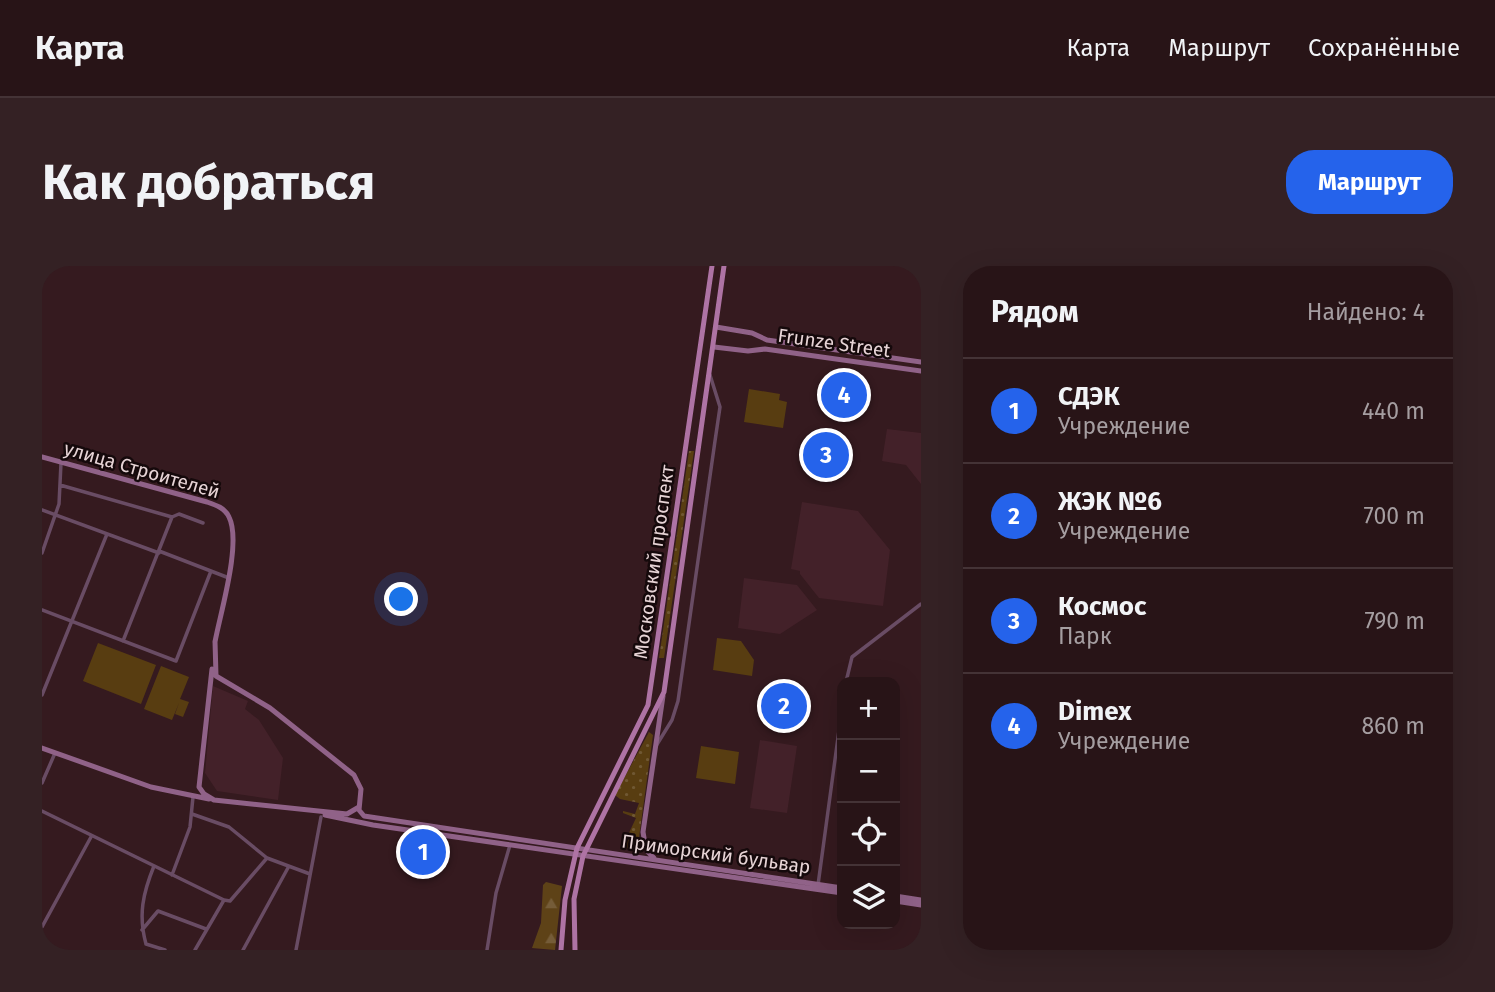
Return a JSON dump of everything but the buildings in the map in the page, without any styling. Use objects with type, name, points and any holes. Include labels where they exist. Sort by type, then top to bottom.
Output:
[{"type":"main road","name":"Московский проспект","points":[[561,950],[565,900],[577,848],[644,717],[653,677],[712,266]]},
{"type":"main road","name":"Московский проспект","points":[[664,862],[649,855],[643,838],[724,266]]},
{"type":"main road","name":"Frunze Street","points":[[704,325],[755,334],[767,340],[921,362]]},
{"type":"main road","points":[[752,351],[758,342],[755,334]]},
{"type":"main road","points":[[765,349],[762,344],[767,340]]},
{"type":"main road","name":"Frunze Street","points":[[702,345],[752,351],[765,349],[921,371]]},
{"type":"main road","name":"улица Строителей","points":[[42,457],[220,507],[229,516],[232,528],[229,578],[215,641]]},
{"type":"main road","points":[[42,748],[193,797],[354,813],[359,807],[361,789],[354,775],[270,708],[247,692],[223,682],[215,673],[215,641]]},
{"type":"main road","points":[[214,800],[204,794],[200,787],[215,641]]},
{"type":"main road","points":[[653,677],[658,685],[666,679]]},
{"type":"main road","points":[[209,694],[213,685],[223,682]]},
{"type":"main road","name":"Московский проспект","points":[[575,950],[573,916],[584,853],[664,692]]},
{"type":"main road","points":[[644,717],[651,708],[654,710],[653,716]]},
{"type":"main road","points":[[185,795],[194,793],[200,787]]},
{"type":"main road","name":"Приморский бульвар","points":[[359,807],[364,816],[374,822]]},
{"type":"main road","name":"Приморский бульвар","points":[[298,809],[374,822],[577,848]]},
{"type":"main road","name":"Приморский бульвар","points":[[511,841],[575,855],[584,853],[664,862],[837,890]]},
{"type":"main road","points":[[577,848],[584,853],[837,890]]},
{"type":"main road","points":[[900,900],[921,902]]},
{"type":"street","points":[[655,748],[667,729],[678,701],[718,424],[720,407],[709,374]]},
{"type":"street","points":[[42,553],[55,515],[61,463]]},
{"type":"street","points":[[60,485],[172,517],[179,514],[203,523]]},
{"type":"street","points":[[42,510],[229,578]]},
{"type":"street","points":[[123,641],[172,517]]},
{"type":"street","points":[[42,695],[107,534]]},
{"type":"street","points":[[42,610],[176,662],[211,571]]},
{"type":"street","points":[[847,677],[852,657],[921,604]]},
{"type":"street","points":[[658,728],[661,732],[667,729]]},
{"type":"street","points":[[818,885],[838,740]]},
{"type":"street","points":[[42,783],[55,753]]},
{"type":"street","points":[[173,875],[192,814],[193,797]]},
{"type":"street","points":[[42,811],[224,900],[230,901],[267,858]]},
{"type":"street","points":[[192,814],[229,827],[267,858],[310,874]]},
{"type":"street","points":[[296,950],[321,817]]},
{"type":"street","points":[[42,928],[92,836]]},
{"type":"street","points":[[487,950],[496,893],[511,841]]},
{"type":"street","points":[[144,950],[146,944],[140,921],[145,889],[154,866]]},
{"type":"street","points":[[243,950],[289,866]]},
{"type":"street","points":[[195,950],[224,900]]},
{"type":"street","points":[[142,930],[158,911],[206,929]]},
{"type":"street","points":[[42,943],[57,950]]},
{"type":"street","points":[[146,944],[165,950]]},
{"type":"shaded area","points":[[749,389],[780,394],[779,400],[787,402],[783,428],[744,422]]},
{"type":"shaded area","points":[[887,429],[921,433],[921,484],[906,465],[882,461]]},
{"type":"shaded area","points":[[689,451],[694,451],[664,658],[659,658]]},
{"type":"shaded area","points":[[802,502],[858,511],[890,550],[883,606],[819,598],[800,571],[791,569]]},
{"type":"shaded area","points":[[744,578],[797,585],[817,610],[780,634],[738,628]]},
{"type":"shaded area","points":[[717,638],[741,641],[754,660],[752,676],[713,670]]},
{"type":"shaded area","points":[[98,643],[156,665],[141,704],[83,681]]},
{"type":"shaded area","points":[[161,666],[189,677],[180,699],[189,702],[183,717],[175,714],[179,703],[172,720],[144,709]]},
{"type":"shaded area","points":[[213,686],[248,701],[245,709],[259,720],[283,758],[278,800],[217,791],[205,773]]},
{"type":"shaded area","points":[[649,732],[653,735],[638,845],[621,850],[636,818],[623,811],[635,814],[639,803],[620,799],[615,795]]},
{"type":"shaded area","points":[[760,740],[797,746],[787,813],[750,808]]},
{"type":"shaded area","points":[[701,746],[739,752],[735,784],[696,778]]},
{"type":"green space","points":[[546,882],[562,886],[555,950],[532,948],[541,923],[543,885]]},
{"type":"place","name":"Dimex","points":[[844,395]]},
{"type":"place","name":"Космос","points":[[826,455]]},
{"type":"place","name":"ЖЭК №6","points":[[784,706]]},
{"type":"place","name":"СДЭК","points":[[423,852]]}]
